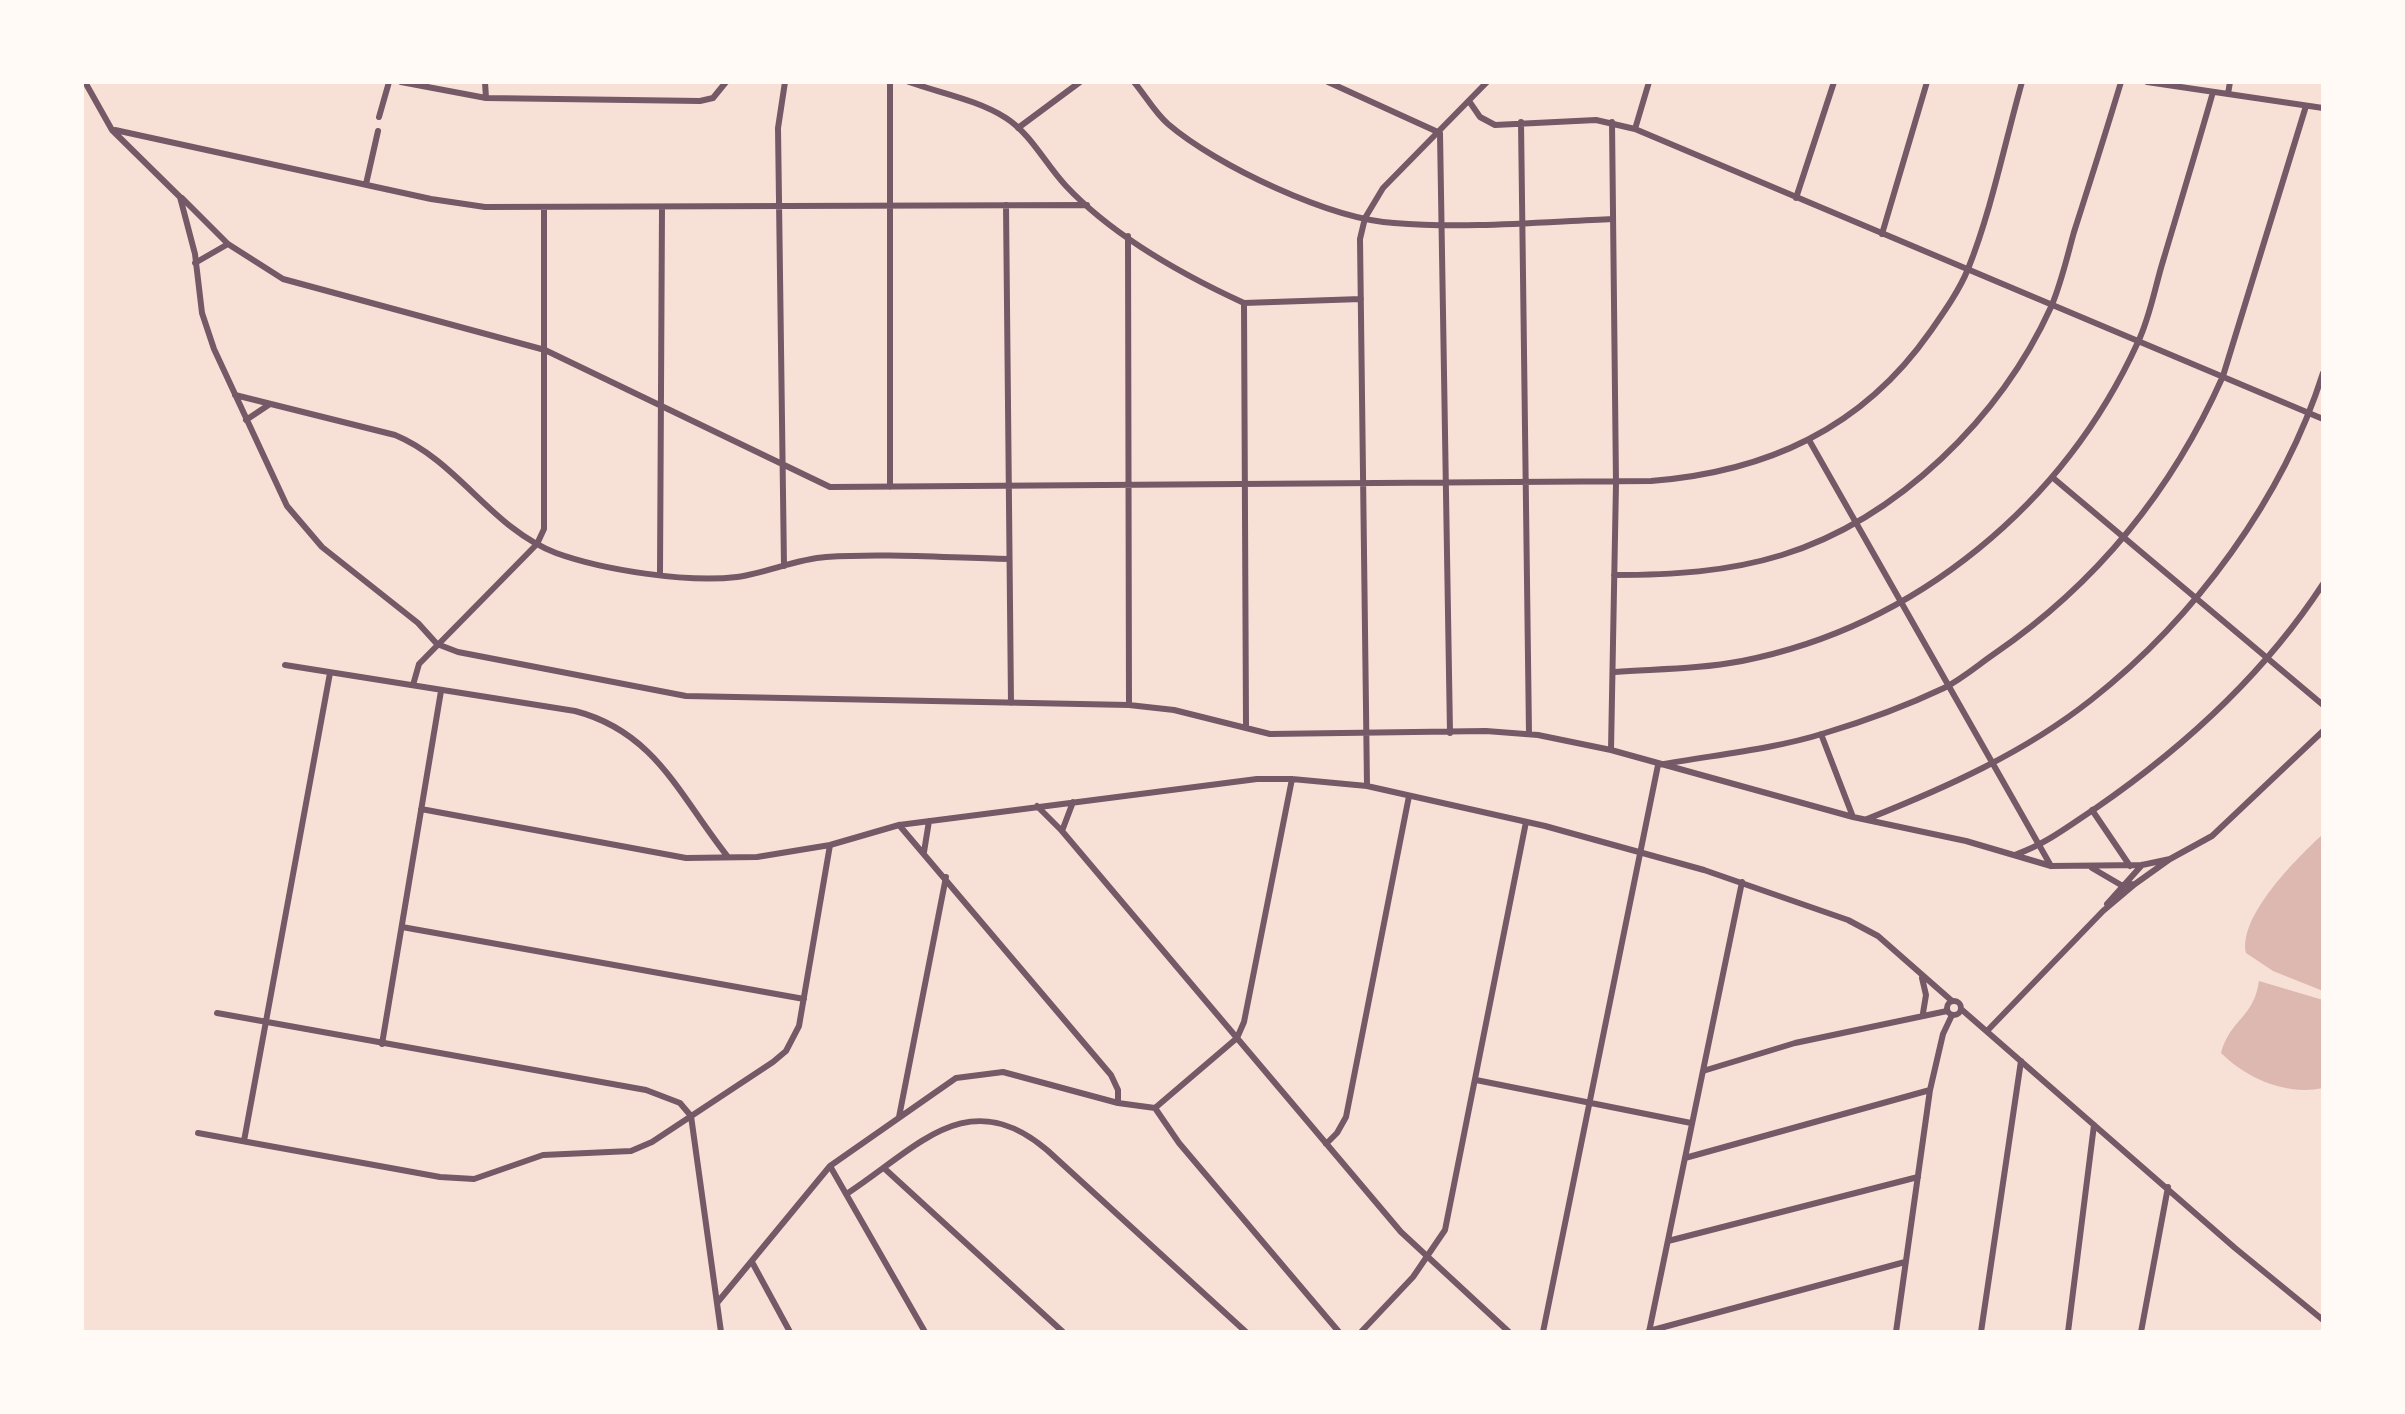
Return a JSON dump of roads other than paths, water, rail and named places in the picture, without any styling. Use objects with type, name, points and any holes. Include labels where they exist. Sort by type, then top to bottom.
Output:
[{"type":"street","points":[[85,82],[100,114],[112,130],[228,244],[283,279],[545,350],[830,487],[1243,486],[1524,481],[1616,483],[1700,477],[1753,464],[1809,440],[1864,403],[1898,371],[1947,307],[1968,270],[2022,82]]},
{"type":"street","points":[[379,117],[389,82]]},
{"type":"street","points":[[401,82],[486,98],[700,101],[713,98],[726,82]]},
{"type":"street","points":[[485,82],[486,98]]},
{"type":"street","points":[[784,566],[778,128],[785,82]]},
{"type":"street","points":[[890,82],[890,487]]},
{"type":"street","points":[[909,82],[995,112],[1018,128],[1067,187],[1087,205],[1174,266],[1244,303],[1361,299]]},
{"type":"street","points":[[1018,128],[1080,82]]},
{"type":"street","points":[[1134,82],[1166,122],[1204,151],[1288,193],[1365,218],[1392,223],[1443,224],[1613,219]]},
{"type":"street","points":[[1328,82],[1440,133]]},
{"type":"street","points":[[1367,786],[1360,239],[1365,218],[1383,188],[1487,82]]},
{"type":"street","points":[[1635,129],[1649,82]]},
{"type":"street","points":[[1796,198],[1834,82]]},
{"type":"street","points":[[1882,234],[1927,82]]},
{"type":"street","points":[[1614,575],[1677,575],[1733,567],[1783,555],[1856,520],[1898,493],[1946,453],[2010,380],[2052,304],[2121,82]]},
{"type":"street","points":[[2147,82],[2323,108]]},
{"type":"street","points":[[2228,94],[2230,82]]},
{"type":"street","points":[[1615,672],[1741,661],[1862,623],[1901,602],[1979,549],[2052,477],[2098,413],[2139,340],[2213,92]]},
{"type":"street","points":[[1469,101],[1486,122],[1556,119],[1612,122],[1635,129],[2323,419]]},
{"type":"street","points":[[1658,765],[1821,734],[1947,687],[2050,612],[2126,537],[2184,455],[2223,376],[2306,106]]},
{"type":"street","points":[[1521,122],[1529,734]]},
{"type":"street","points":[[1611,750],[1615,672],[1616,483],[1612,122]]},
{"type":"street","points":[[112,130],[485,207],[1087,205]]},
{"type":"street","points":[[366,184],[378,131]]},
{"type":"street","points":[[1440,133],[1450,733]]},
{"type":"street","points":[[180,197],[195,263],[202,313],[246,420],[297,521],[322,547],[418,623],[437,644],[493,661],[686,696],[1129,705],[1246,725],[1270,734],[1290,735],[1368,730],[1529,734],[1611,750],[1853,817],[2017,854],[2051,866],[2130,866],[2170,859]]},
{"type":"street","points":[[1006,205],[1011,703]]},
{"type":"street","points":[[413,685],[419,664],[537,544],[546,519],[544,208]]},
{"type":"street","points":[[660,575],[662,208]]},
{"type":"street","points":[[1128,236],[1126,486],[1129,705]]},
{"type":"street","points":[[195,263],[228,244]]},
{"type":"street","points":[[1244,303],[1246,725]]},
{"type":"street","points":[[1867,819],[1932,793],[1993,763],[2090,701],[2130,666],[2195,597],[2256,516],[2310,414],[2323,373]]},
{"type":"street","points":[[235,395],[418,445],[537,544],[572,557],[702,580],[739,577],[830,557],[1009,559]]},
{"type":"street","points":[[246,420],[270,404]]},
{"type":"street","points":[[1809,440],[2051,866]]},
{"type":"street","points":[[2052,477],[2323,705]]},
{"type":"street","points":[[2017,854],[2041,846],[2156,767],[2267,658],[2323,584]]},
{"type":"street","points":[[285,665],[575,711],[625,730],[655,758],[728,857]]},
{"type":"street","points":[[244,1141],[330,673]]},
{"type":"street","points":[[382,1044],[441,691]]},
{"type":"street","points":[[1988,1030],[2103,911],[2170,859],[2212,836],[2323,731]]},
{"type":"street","points":[[1821,734],[1853,817]]},
{"type":"street","points":[[1543,1332],[1658,765]]},
{"type":"street","points":[[421,809],[686,858],[728,857],[789,854],[899,825],[1257,779],[1292,779],[1367,786],[1641,851],[1742,882],[1848,920],[1878,936],[1952,1001],[1959,1002],[1961,1009],[2235,1248],[2323,1320]]},
{"type":"street","points":[[1155,1108],[1237,1038],[1252,999],[1292,779]]},
{"type":"street","points":[[1326,1144],[1346,1117],[1409,796]]},
{"type":"street","points":[[1062,831],[1073,802]]},
{"type":"street","points":[[1037,806],[1062,831],[1401,1232],[1509,1332]]},
{"type":"street","points":[[2092,810],[2130,866]]},
{"type":"street","points":[[924,852],[929,821]]},
{"type":"street","points":[[1361,1332],[1428,1258],[1445,1230],[1526,822]]},
{"type":"street","points":[[899,825],[1111,1075],[1118,1090],[1118,1103]]},
{"type":"street","points":[[198,1133],[440,1177],[474,1179],[543,1155],[631,1151],[691,1116],[786,1051],[799,1026],[830,845]]},
{"type":"street","points":[[2103,911],[2121,885],[2142,865]]},
{"type":"street","points":[[2092,868],[2121,885],[2135,884]]},
{"type":"street","points":[[899,1117],[946,877]]},
{"type":"street","points":[[1742,882],[1649,1332],[1905,1262]]},
{"type":"street","points":[[402,927],[804,999]]},
{"type":"street","points":[[1920,974],[1926,995],[1923,1013]]},
{"type":"street","points":[[1896,1332],[1930,1090],[1952,1001]]},
{"type":"street","points":[[1703,1071],[1795,1043],[1923,1013],[1950,1013],[1961,1009]]},
{"type":"street","points":[[217,1013],[646,1090],[680,1103],[691,1116],[721,1332]]},
{"type":"street","points":[[1981,1332],[2021,1061]]},
{"type":"street","points":[[717,1303],[830,1166],[956,1078],[979,1073],[1020,1075],[1118,1103],[1155,1108],[1179,1143],[1339,1332]]},
{"type":"street","points":[[1476,1080],[1691,1123]]},
{"type":"street","points":[[1685,1158],[1930,1090]]},
{"type":"street","points":[[848,1193],[940,1131],[968,1119],[997,1120],[1016,1126],[1047,1150],[1246,1332]]},
{"type":"street","points":[[2068,1332],[2094,1125]]},
{"type":"street","points":[[830,1166],[925,1332]]},
{"type":"street","points":[[885,1169],[1063,1332]]},
{"type":"street","points":[[1668,1241],[1918,1177]]},
{"type":"street","points":[[2141,1332],[2168,1187]]},
{"type":"street","points":[[752,1262],[790,1332]]}]
